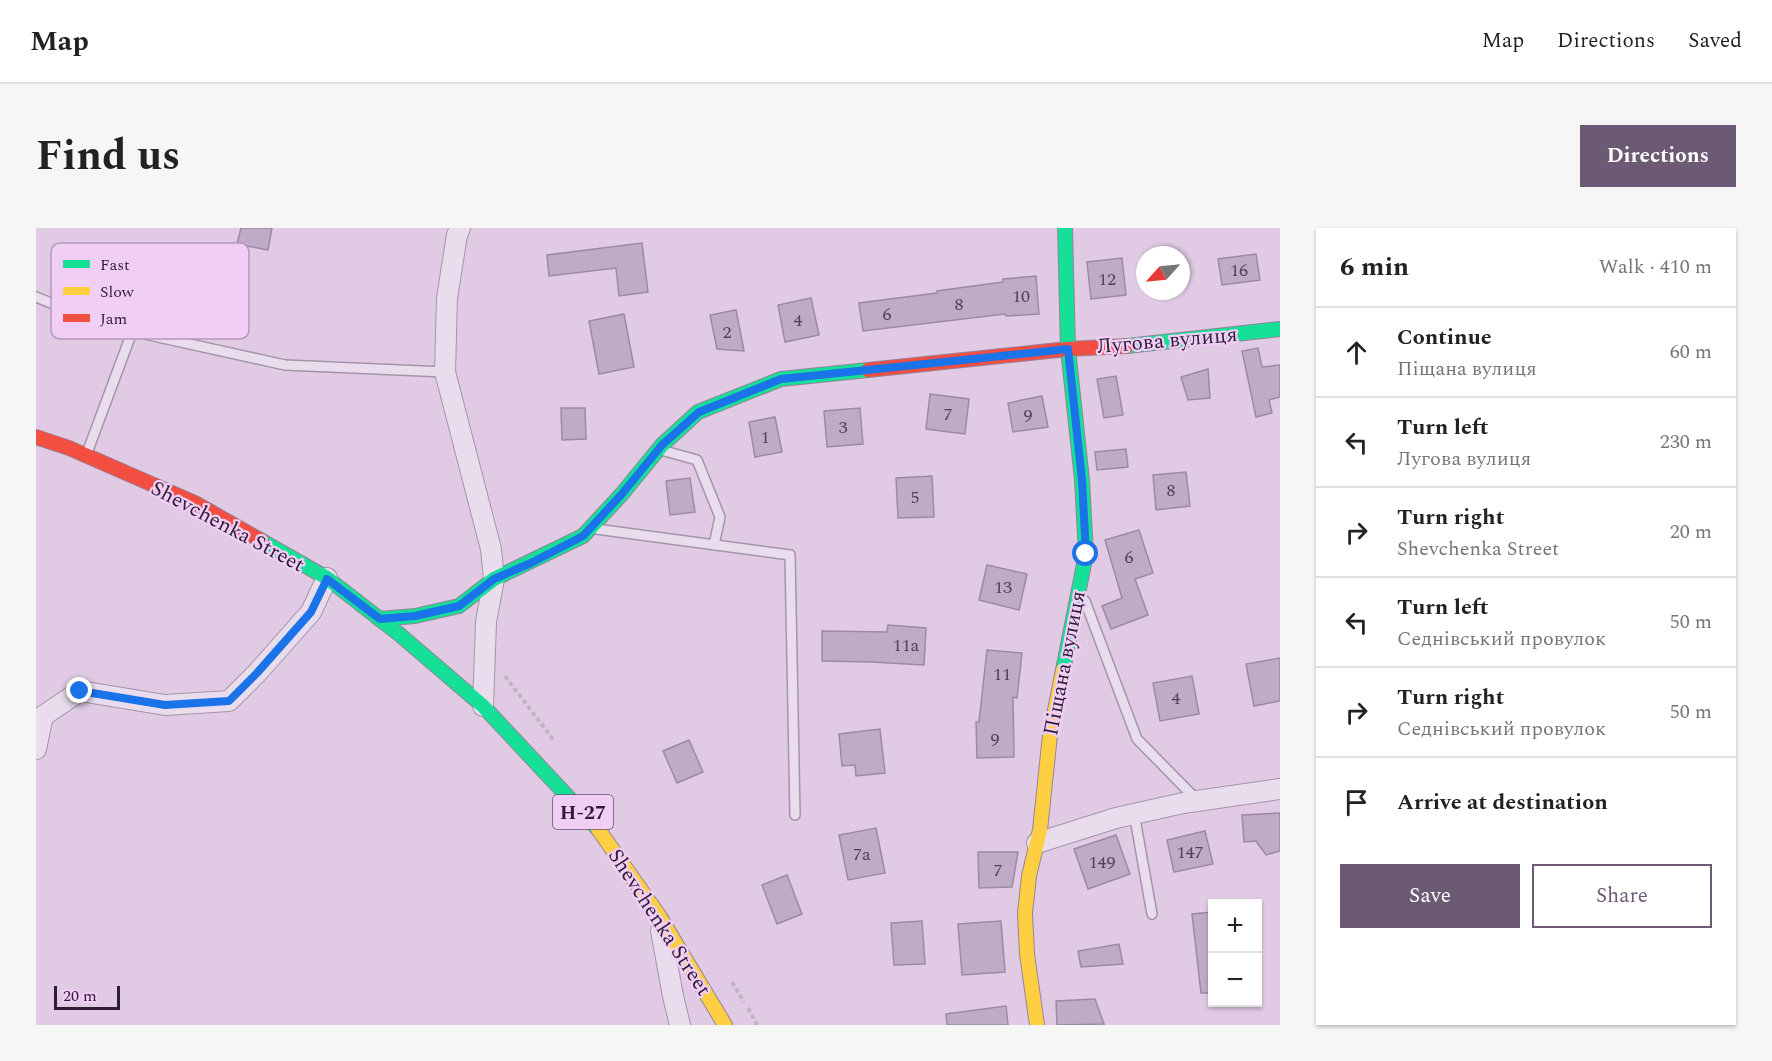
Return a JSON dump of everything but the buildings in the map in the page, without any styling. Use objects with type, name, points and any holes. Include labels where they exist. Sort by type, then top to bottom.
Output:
[{"type":"street","points":[[460,228],[456,235],[447,298],[446,372],[490,549],[494,579],[486,622],[483,706]]},
{"type":"street","name":"Піщана вулиця","points":[[1037,1025],[1024,913],[1029,876],[1040,830],[1050,735],[1086,554],[1082,480],[1068,349],[1065,228]]},
{"type":"street","name":"Лугова вулиця","points":[[380,619],[415,616],[459,606],[494,579],[583,536],[658,450],[699,412],[781,379],[1068,349],[1141,345],[1280,329]]},
{"type":"street","name":"Shevchenka Street","points":[[36,437],[87,455],[195,503],[327,579],[380,619],[483,706],[591,820],[615,851],[658,914],[725,1025]]},
{"type":"street","points":[[36,749],[43,716],[80,691],[165,705],[229,701],[311,612],[327,579]]},
{"type":"street","points":[[1037,843],[1134,813],[1280,789]]},
{"type":"street","points":[[658,914],[680,1025]]},
{"type":"lane","points":[[36,297],[51,303]]},
{"type":"lane","points":[[87,455],[129,339]]},
{"type":"lane","points":[[164,339],[285,365],[446,372]]},
{"type":"lane","points":[[658,450],[697,460],[720,517],[714,545]]},
{"type":"lane","points":[[591,528],[790,555],[795,815]]},
{"type":"lane","points":[[1080,585],[1137,739],[1198,801]]},
{"type":"lane","points":[[1134,813],[1152,914]]},
{"type":"traffic: fast","points":[[1063,670],[1086,554],[1082,480],[1068,349],[1065,228]]},
{"type":"traffic: fast","points":[[1127,346],[1280,329]]},
{"type":"traffic: fast","points":[[379,619],[415,616],[459,606],[494,579],[583,536],[621,495],[662,445],[698,412],[781,379],[868,370]]},
{"type":"traffic: fast","points":[[262,541],[327,578],[399,634],[483,706],[598,829]]},
{"type":"traffic: slow","points":[[1037,1025],[1027,954],[1025,913],[1029,876],[1040,830],[1050,735],[1063,670]]},
{"type":"traffic: slow","points":[[598,829],[658,914],[725,1025]]},
{"type":"traffic: jam","points":[[868,370],[1068,349],[1127,346]]},
{"type":"traffic: jam","points":[[36,437],[69,448],[195,503],[262,541]]},
{"type":"route","points":[[80,691],[165,705],[229,701],[311,612],[327,579],[380,619],[415,616],[459,606],[494,579],[583,536],[621,495],[662,445],[699,412],[781,379],[1068,349],[1082,480],[1086,554]]}]
